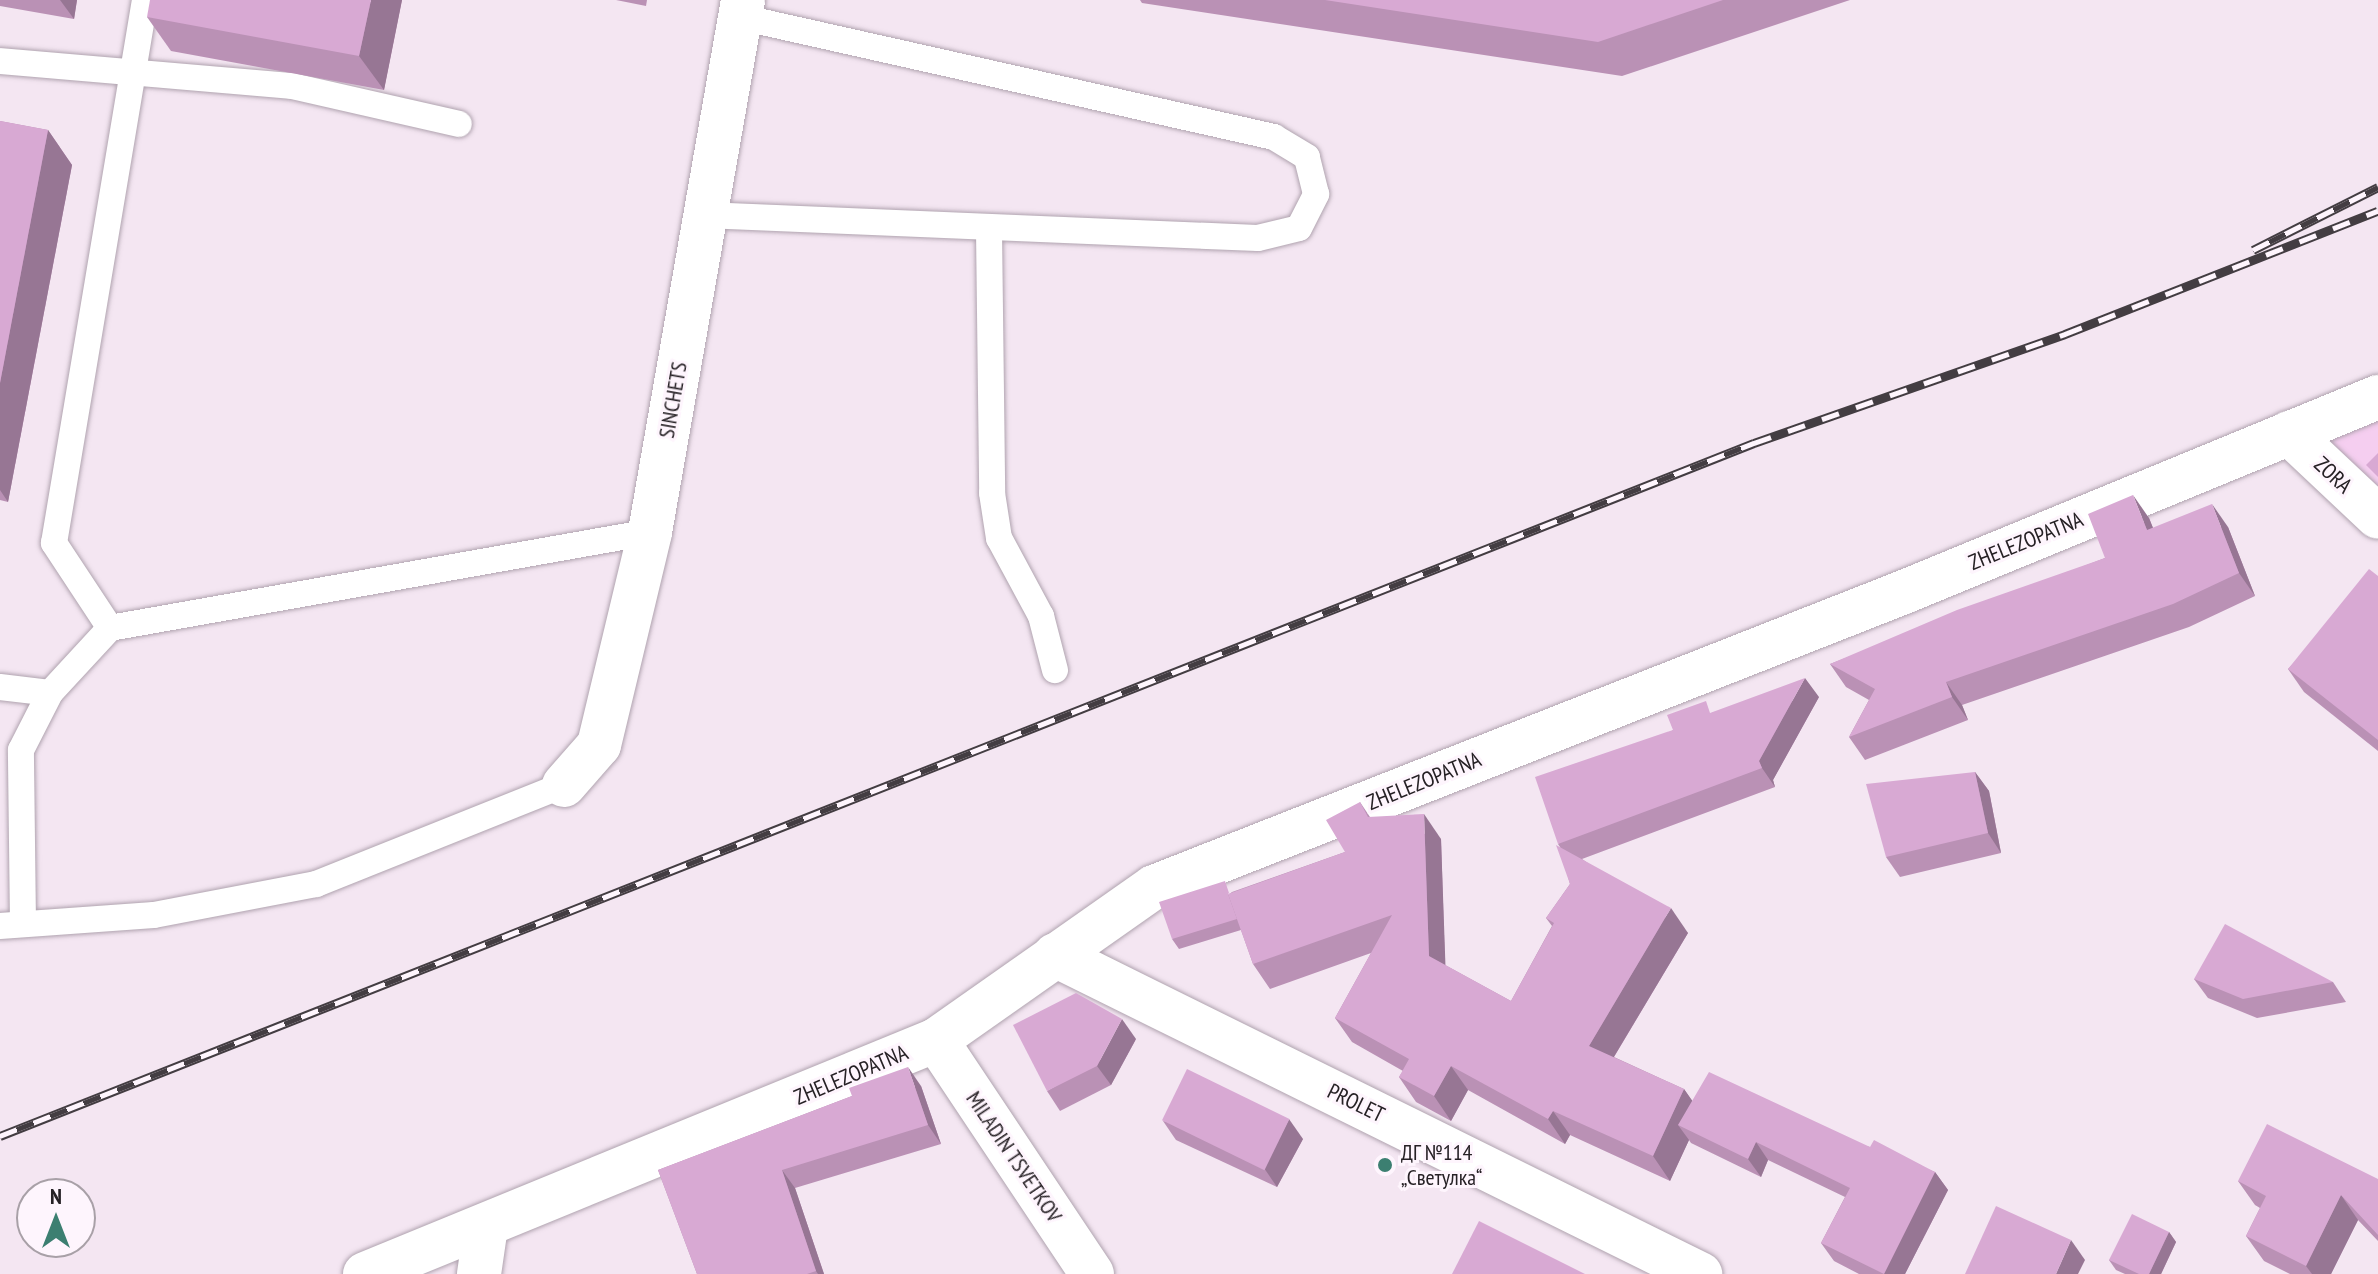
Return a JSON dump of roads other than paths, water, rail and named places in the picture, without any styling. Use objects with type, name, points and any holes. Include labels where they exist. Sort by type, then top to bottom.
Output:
[{"type":"street","name":"SINCHETS","points":[[564,785],[599,745],[650,532],[742,8]]},
{"type":"street","name":"ZHELEZOPATNA","points":[[365,1274],[936,1040],[1154,887],[1904,592],[2378,397]]},
{"type":"street","name":"ZORA","points":[[2289,433],[2378,517]]},
{"type":"street","name":"PROLET","points":[[1055,955],[1700,1274]]},
{"type":"street","name":"MILADIN TSVETKOV","points":[[936,1040],[1092,1274]]},
{"type":"street","points":[[479,1274],[486,1226]]},
{"type":"lane","points":[[110,628],[54,543],[145,0]]},
{"type":"lane","points":[[704,215],[989,230],[1258,238],[1299,228],[1316,194],[1307,157],[1274,137],[742,8]]},
{"type":"lane","points":[[0,61],[292,86],[459,124]]},
{"type":"lane","points":[[989,230],[992,493],[999,538],[1041,616],[1055,670]]},
{"type":"lane","points":[[564,785],[316,884],[154,915],[12,925],[21,750],[50,693],[110,628],[650,532]]},
{"type":"lane","points":[[0,687],[50,693]]},
{"type":"railway","points":[[2253,250],[2378,187]]},
{"type":"railway","points":[[0,1136],[1754,443],[2065,334],[2378,211]]},
{"type":"place","name":"ДГ №114 „Светулка“","points":[[1385,1165]]}]
